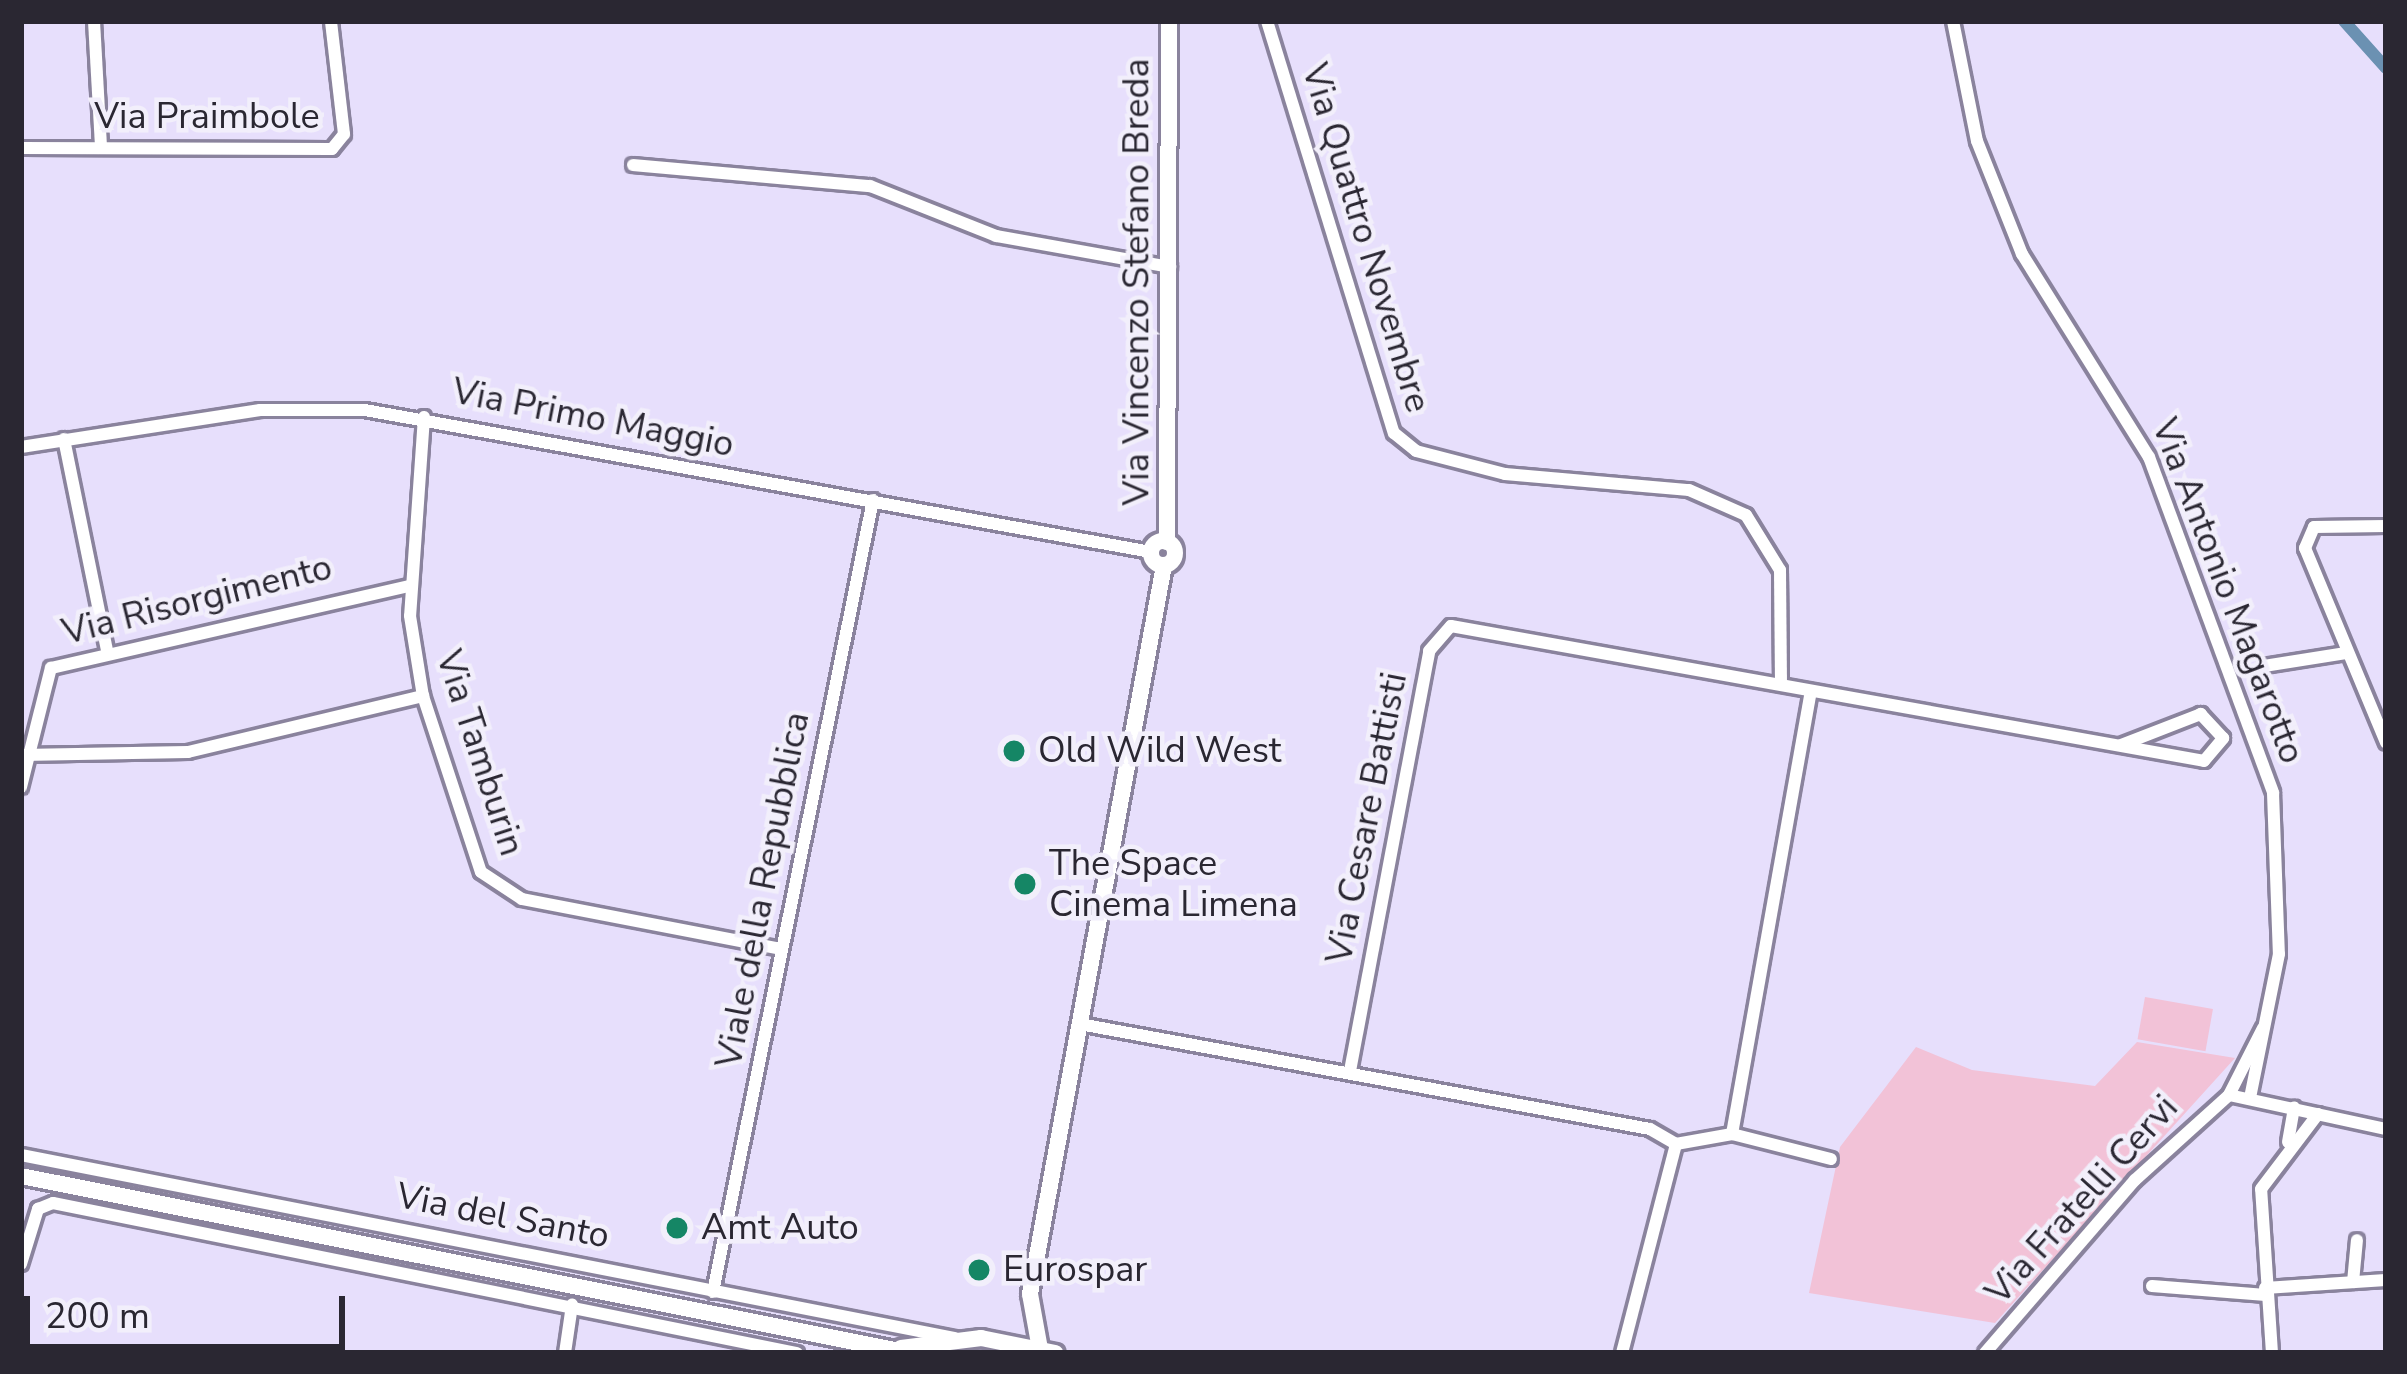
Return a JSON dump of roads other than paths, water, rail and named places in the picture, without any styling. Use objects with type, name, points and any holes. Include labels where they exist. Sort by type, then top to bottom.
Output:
[{"type":"street","points":[[94,21],[100,148]]},
{"type":"street","name":"Via Praimbole","points":[[21,148],[338,147],[331,21]]},
{"type":"street","name":"Via Vincenzo Stefano Breda","points":[[994,1340],[1016,1328],[1030,1294],[1085,1025],[1161,553],[1169,267],[1169,21]]},
{"type":"street","name":"Via Quattro Novembre","points":[[1267,21],[1394,433],[1416,451],[1505,474],[1689,490],[1746,515],[1780,570],[1781,682]]},
{"type":"street","name":"Via Antonio Magarotto","points":[[1953,21],[1977,141],[2022,254],[2132,421],[2267,774],[2281,876],[2271,1010],[2250,1099]]},
{"type":"street","points":[[633,165],[893,191],[996,236],[1169,267]]},
{"type":"street","name":"Via Primo Maggio","points":[[21,447],[292,408],[424,417],[1161,553]]},
{"type":"street","name":"Via Tamburin","points":[[424,417],[410,586],[423,696],[476,863],[497,886],[781,949]]},
{"type":"street","points":[[64,439],[107,652]]},
{"type":"street","name":"Viale della Repubblica","points":[[713,1292],[873,500]]},
{"type":"street","points":[[2386,526],[2314,527],[2306,548],[2386,743]]},
{"type":"street","name":"Via Risorgimento","points":[[21,787],[24,755],[51,668],[410,586]]},
{"type":"street","name":"Via Cesare Battisti","points":[[1350,1071],[1440,633],[1466,624],[1781,682],[1810,695],[2204,761],[2223,739],[2201,714],[2121,745]]},
{"type":"street","points":[[2264,666],[2346,652]]},
{"type":"street","points":[[1732,1134],[1810,695]]},
{"type":"street","points":[[24,755],[188,752],[423,696]]},
{"type":"street","name":"Via Antonio Magarotto","points":[[2228,1095],[2271,1010]]},
{"type":"street","points":[[1085,1025],[1350,1071],[1676,1144],[1732,1134],[1831,1159]]},
{"type":"street","points":[[2228,1095],[2385,1127]]},
{"type":"street","name":"Via Fratelli Cervi","points":[[1984,1353],[2135,1180],[2228,1095]]},
{"type":"street","points":[[2272,1353],[2258,1205],[2288,1142],[2294,1108]]},
{"type":"street","points":[[2288,1142],[2318,1114]]},
{"type":"street","points":[[1622,1353],[1676,1144]]},
{"type":"street","name":"Via del Santo","points":[[21,1155],[713,1292],[961,1347]]},
{"type":"street","name":"Via del Santo","points":[[21,1175],[905,1351],[994,1340],[1052,1352]]},
{"type":"street","name":"Via del Santo","points":[[21,1202],[38,1209],[53,1203],[797,1353]]},
{"type":"street","points":[[21,1264],[38,1209]]},
{"type":"street","points":[[2354,1282],[2357,1240]]},
{"type":"street","name":"Via del Santo","points":[[392,1270],[396,1250]]},
{"type":"street","points":[[2152,1286],[2265,1291],[2386,1280]]},
{"type":"street","name":"Via Vincenzo Stefano Breda","points":[[1030,1294],[1052,1352]]},
{"type":"street","points":[[566,1353],[572,1305]]},
{"type":"street","points":[[741,1341],[745,1319]]},
{"type":"waterway","points":[[2344,21],[2386,68]]},
{"type":"place","name":"Old Wild West","points":[[1014,751]]},
{"type":"place","name":"The Space Cinema Limena","points":[[1025,884]]},
{"type":"place","name":"Amt Auto","points":[[677,1228]]},
{"type":"place","name":"Eurospar","points":[[979,1270]]}]
